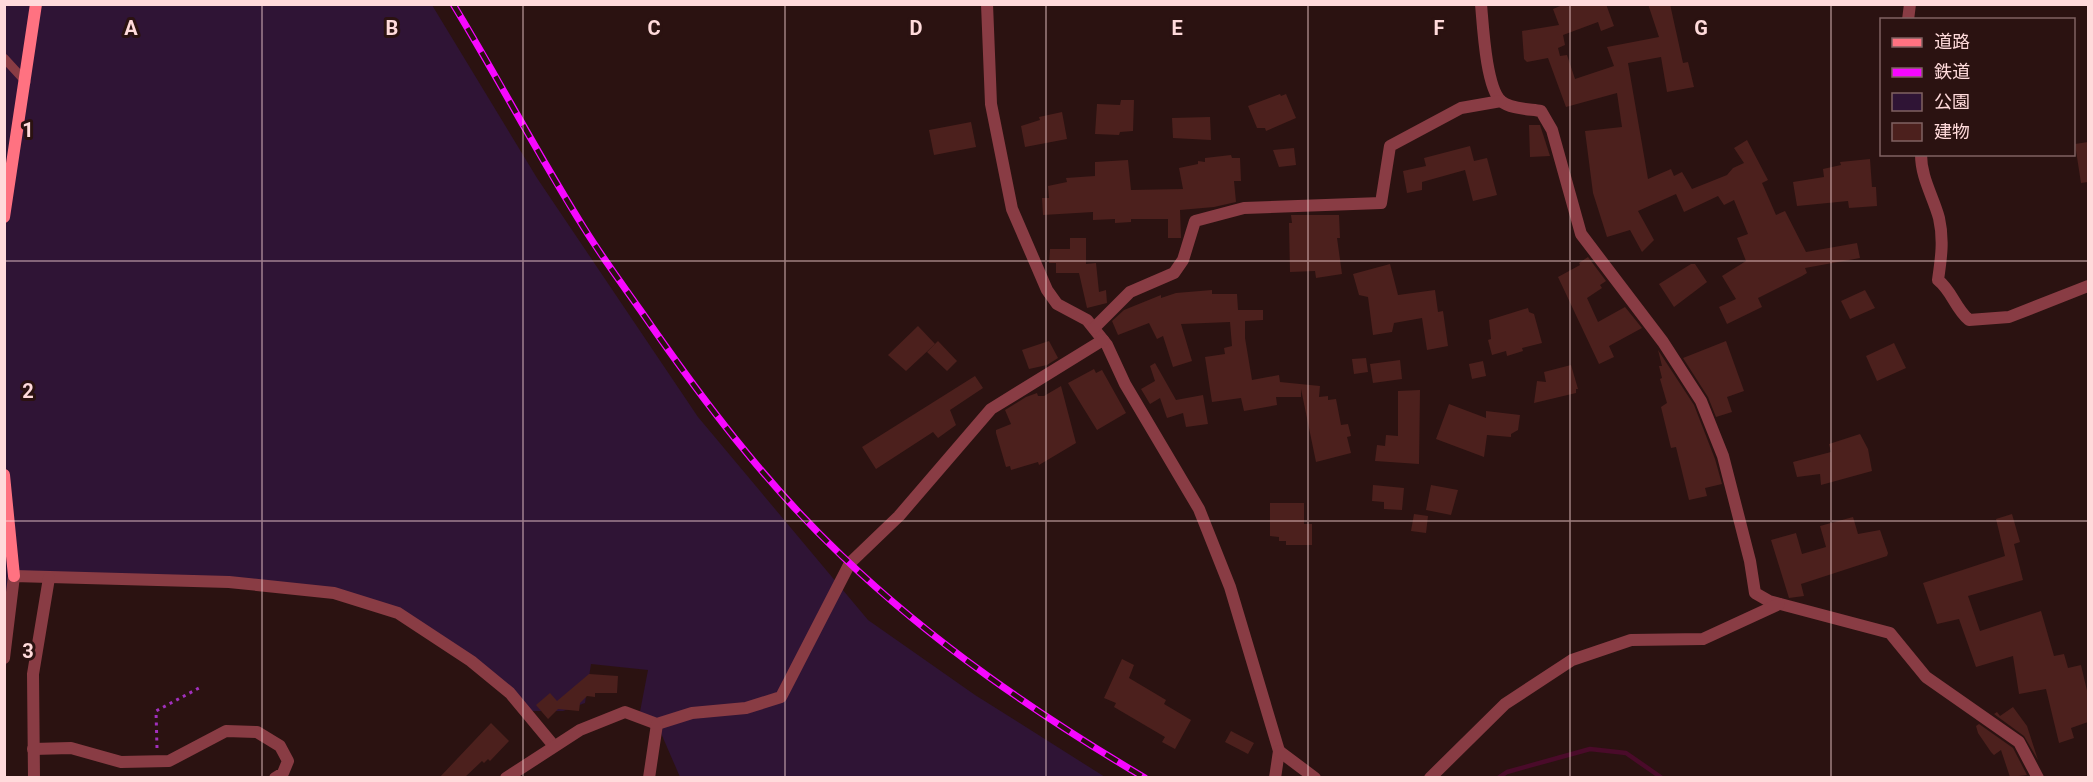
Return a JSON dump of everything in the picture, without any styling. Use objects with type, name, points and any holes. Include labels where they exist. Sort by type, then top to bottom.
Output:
[{"type":"street","points":[[4,217],[36,4]]},
{"type":"street","points":[[987,4],[991,104],[1012,209],[1038,273],[1052,297],[1057,304],[1088,320],[1103,340],[1131,393],[1199,509],[1230,586],[1279,751],[1275,777]]},
{"type":"street","points":[[1481,4],[1485,61],[1501,101],[1508,105],[1542,111],[1552,129],[1581,234],[1663,342],[1701,401],[1723,456],[1750,561],[1755,593],[1779,604],[1890,633],[1926,677],[2019,742],[2038,777]]},
{"type":"street","points":[[1094,328],[1130,292],[1174,273],[1184,260],[1195,221],[1244,207],[1381,203],[1390,146],[1461,108],[1501,101]]},
{"type":"street","points":[[1921,156],[1921,172],[1938,218],[1943,247],[1938,280],[1947,286],[1959,311],[1969,320],[2009,317],[2088,286]]},
{"type":"street","points":[[506,777],[580,730],[625,712],[657,724],[692,713],[746,708],[781,697],[850,563],[899,516],[991,409],[1103,340]]},
{"type":"street","points":[[4,475],[14,576],[4,658]]},
{"type":"street","points":[[14,576],[229,582],[334,593],[398,614],[471,661],[510,693],[554,746]]},
{"type":"street","points":[[33,777],[33,674],[49,578]]},
{"type":"street","points":[[1430,777],[1505,704],[1572,660],[1631,640],[1703,639],[1779,604]]},
{"type":"street","points":[[649,777],[657,724]]},
{"type":"street","points":[[33,749],[71,748],[121,762],[169,760],[226,731],[257,732],[280,746],[288,761],[283,773],[275,777]]},
{"type":"street","points":[[1279,751],[1315,777]]},
{"type":"lane","points":[[4,58],[26,82]]},
{"type":"path","points":[[154,761],[159,741],[156,711],[199,688]]},
{"type":"green space","points":[[5,5],[432,5],[537,178],[698,417],[868,620],[975,695],[1105,777],[680,777],[657,724],[639,717],[648,670],[591,664],[585,703],[563,711],[526,711],[418,627],[334,593],[15,576],[5,677]]},
{"type":"building","points":[[1565,4],[1606,4],[1614,26],[1601,31],[1598,22],[1563,35],[1565,45],[1558,48],[1560,56],[1567,55],[1575,79],[1614,66],[1607,47],[1659,37],[1648,4],[1670,4],[1683,63],[1688,62],[1694,87],[1667,92],[1661,57],[1628,63],[1648,179],[1671,169],[1674,176],[1682,172],[1692,189],[1727,175],[1733,168],[1744,163],[1734,148],[1747,140],[1768,180],[1762,183],[1776,215],[1785,211],[1806,252],[1857,243],[1860,258],[1805,268],[1807,273],[1758,298],[1762,307],[1727,324],[1719,307],[1736,299],[1722,276],[1746,261],[1737,238],[1748,234],[1734,200],[1724,205],[1718,196],[1684,212],[1676,194],[1638,211],[1654,240],[1642,252],[1630,230],[1607,237],[1593,193],[1585,131],[1622,127],[1617,93],[1566,107],[1548,58],[1527,62],[1524,59],[1522,31],[1559,25],[1553,9]]},
{"type":"building","points":[[1280,94],[1281,96],[1286,94],[1296,118],[1266,131],[1265,128],[1257,128],[1248,106]]},
{"type":"building","points":[[1121,100],[1134,100],[1133,131],[1120,132],[1119,135],[1095,134],[1097,104],[1120,105]]},
{"type":"building","points":[[1062,112],[1067,139],[1025,147],[1021,126],[1040,120],[1039,117]]},
{"type":"building","points":[[1210,117],[1211,140],[1173,138],[1172,118]]},
{"type":"building","points":[[971,122],[976,147],[934,155],[929,130]]},
{"type":"building","points":[[1529,125],[1540,125],[1550,156],[1530,157]]},
{"type":"building","points":[[2088,142],[2088,182],[2081,183],[2075,144]]},
{"type":"building","points":[[1470,146],[1474,161],[1487,158],[1497,195],[1473,201],[1465,170],[1422,182],[1422,190],[1407,193],[1403,171],[1426,166],[1424,158]]},
{"type":"building","points":[[1294,148],[1296,165],[1279,167],[1273,150]]},
{"type":"building","points":[[1231,155],[1232,158],[1240,158],[1241,181],[1234,181],[1236,202],[1214,207],[1180,210],[1181,238],[1168,238],[1168,219],[1131,219],[1131,222],[1115,223],[1115,219],[1093,220],[1093,212],[1043,215],[1042,198],[1049,198],[1048,186],[1067,182],[1066,178],[1095,176],[1095,162],[1128,160],[1131,190],[1183,189],[1179,168],[1198,164],[1198,161],[1205,162],[1205,158]]},
{"type":"building","points":[[1870,159],[1872,187],[1876,187],[1877,206],[1849,208],[1848,201],[1797,206],[1793,182],[1824,177],[1823,169],[1841,165],[1840,162]]},
{"type":"building","points":[[1291,215],[1339,215],[1340,238],[1337,238],[1342,274],[1316,278],[1315,271],[1290,272],[1289,223],[1292,223]]},
{"type":"building","points":[[1070,238],[1086,238],[1086,264],[1096,263],[1099,292],[1106,290],[1107,303],[1087,308],[1079,273],[1056,273],[1056,263],[1049,263],[1050,249],[1070,249]]},
{"type":"building","points":[[1588,257],[1606,281],[1600,285],[1602,288],[1587,298],[1598,322],[1625,307],[1642,328],[1609,346],[1614,357],[1599,364],[1558,277],[1580,265],[1579,263]]},
{"type":"building","points":[[1390,264],[1398,295],[1435,290],[1438,312],[1443,311],[1448,346],[1427,350],[1422,318],[1394,323],[1392,332],[1373,335],[1368,297],[1359,295],[1353,274]]},
{"type":"building","points":[[1691,264],[1695,264],[1707,282],[1674,307],[1659,284]]},
{"type":"building","points":[[1212,290],[1212,294],[1237,294],[1238,310],[1263,310],[1263,320],[1245,321],[1245,338],[1252,380],[1279,375],[1280,382],[1320,386],[1319,397],[1328,396],[1328,400],[1336,399],[1341,425],[1348,424],[1351,436],[1347,437],[1351,453],[1316,462],[1301,389],[1301,397],[1276,397],[1277,405],[1244,411],[1241,398],[1212,402],[1205,357],[1225,354],[1224,348],[1232,346],[1230,322],[1181,324],[1192,361],[1173,367],[1163,336],[1157,339],[1149,323],[1118,335],[1112,321],[1124,310],[1161,295],[1161,298],[1176,293]]},
{"type":"building","points":[[1865,290],[1875,308],[1850,319],[1841,301]]},
{"type":"building","points":[[1528,308],[1529,312],[1534,314],[1542,343],[1522,348],[1523,351],[1507,356],[1506,351],[1492,355],[1488,340],[1491,339],[1489,320]]},
{"type":"building","points":[[918,326],[935,344],[906,371],[888,355]]},
{"type":"building","points":[[938,341],[957,361],[947,371],[927,352]]},
{"type":"building","points":[[1049,341],[1058,358],[1047,365],[1029,369],[1022,350]]},
{"type":"building","points":[[1726,341],[1744,391],[1727,397],[1732,412],[1716,417],[1708,397],[1683,358]]},
{"type":"building","points":[[1894,343],[1906,368],[1877,381],[1866,356]]},
{"type":"building","points":[[1658,350],[1694,405],[1715,459],[1722,484],[1705,488],[1707,496],[1689,500],[1676,447],[1671,448],[1661,407],[1667,403],[1660,379],[1662,378],[1659,366],[1662,366]]},
{"type":"building","points":[[1366,358],[1368,372],[1354,374],[1352,359]]},
{"type":"building","points":[[1400,360],[1402,379],[1373,383],[1370,364]]},
{"type":"building","points":[[1483,361],[1486,376],[1472,379],[1469,364]]},
{"type":"building","points":[[1155,363],[1176,400],[1203,395],[1208,424],[1186,427],[1183,413],[1167,418],[1160,398],[1150,404],[1141,389],[1155,381],[1150,366]]},
{"type":"building","points":[[1571,365],[1578,389],[1576,393],[1534,403],[1537,381],[1546,382],[1544,372]]},
{"type":"building","points":[[1094,369],[1096,373],[1102,370],[1126,413],[1097,430],[1068,383]]},
{"type":"building","points":[[975,376],[983,388],[950,410],[956,425],[938,438],[933,432],[876,469],[862,447]]},
{"type":"building","points":[[1061,386],[1076,443],[1039,465],[1038,462],[1011,470],[1010,466],[1006,467],[996,433],[996,430],[1011,424],[1005,410],[1026,397],[1037,393],[1038,396],[1044,396]]},
{"type":"building","points":[[1420,390],[1419,464],[1375,461],[1377,445],[1385,446],[1386,435],[1398,436],[1398,391]]},
{"type":"building","points":[[1449,404],[1486,418],[1486,411],[1520,415],[1518,430],[1511,434],[1511,437],[1487,435],[1484,457],[1436,439]]},
{"type":"building","points":[[1860,434],[1868,449],[1872,471],[1821,485],[1820,474],[1797,477],[1793,462],[1831,452],[1829,444]]},
{"type":"building","points":[[1373,485],[1404,488],[1402,510],[1384,509],[1384,502],[1372,501]]},
{"type":"building","points":[[1431,485],[1458,490],[1451,515],[1426,510]]},
{"type":"building","points":[[1270,503],[1304,503],[1304,524],[1312,524],[1312,545],[1286,545],[1286,541],[1279,541],[1279,537],[1270,536]]},
{"type":"building","points":[[1414,514],[1428,516],[1426,533],[1411,531]]},
{"type":"building","points":[[2012,514],[2020,542],[2014,544],[2023,580],[1968,596],[1980,631],[2041,611],[2054,656],[2064,654],[2068,668],[2081,665],[2088,695],[2088,722],[2071,728],[2074,738],[2059,743],[2046,689],[2019,694],[2013,656],[1976,667],[1959,619],[1937,624],[1923,583],[2005,556],[1996,519]]},
{"type":"building","points":[[1853,517],[1858,534],[1880,530],[1887,556],[1801,584],[1804,596],[1789,598],[1771,540],[1796,533],[1802,554],[1826,547],[1820,526]]},
{"type":"building","points":[[1122,659],[1134,665],[1129,678],[1166,700],[1164,704],[1191,720],[1175,749],[1162,742],[1165,737],[1114,707],[1116,703],[1104,698]]},
{"type":"building","points":[[589,674],[618,676],[617,693],[595,693],[595,697],[587,696],[580,703],[579,711],[558,709],[548,719],[536,705],[550,693],[557,701]]},
{"type":"building","points":[[2013,707],[2027,726],[2038,760],[2024,736],[1994,714],[1997,712],[2000,716]]},
{"type":"building","points":[[491,723],[509,741],[490,761],[488,759],[484,763],[482,761],[465,777],[440,777]]},
{"type":"building","points":[[1979,724],[2013,748],[2027,775],[2010,777],[2001,750],[1994,755],[1991,752],[1978,733],[1976,726]]},
{"type":"building","points":[[1231,731],[1254,743],[1248,754],[1225,742]]},
{"type":"waterway","points":[[1498,778],[1507,772],[1590,749],[1626,753],[1662,778]]},
{"type":"railway","points":[[453,4],[584,228],[664,344],[760,469],[842,556],[949,648],[1065,729],[1145,778]]}]
